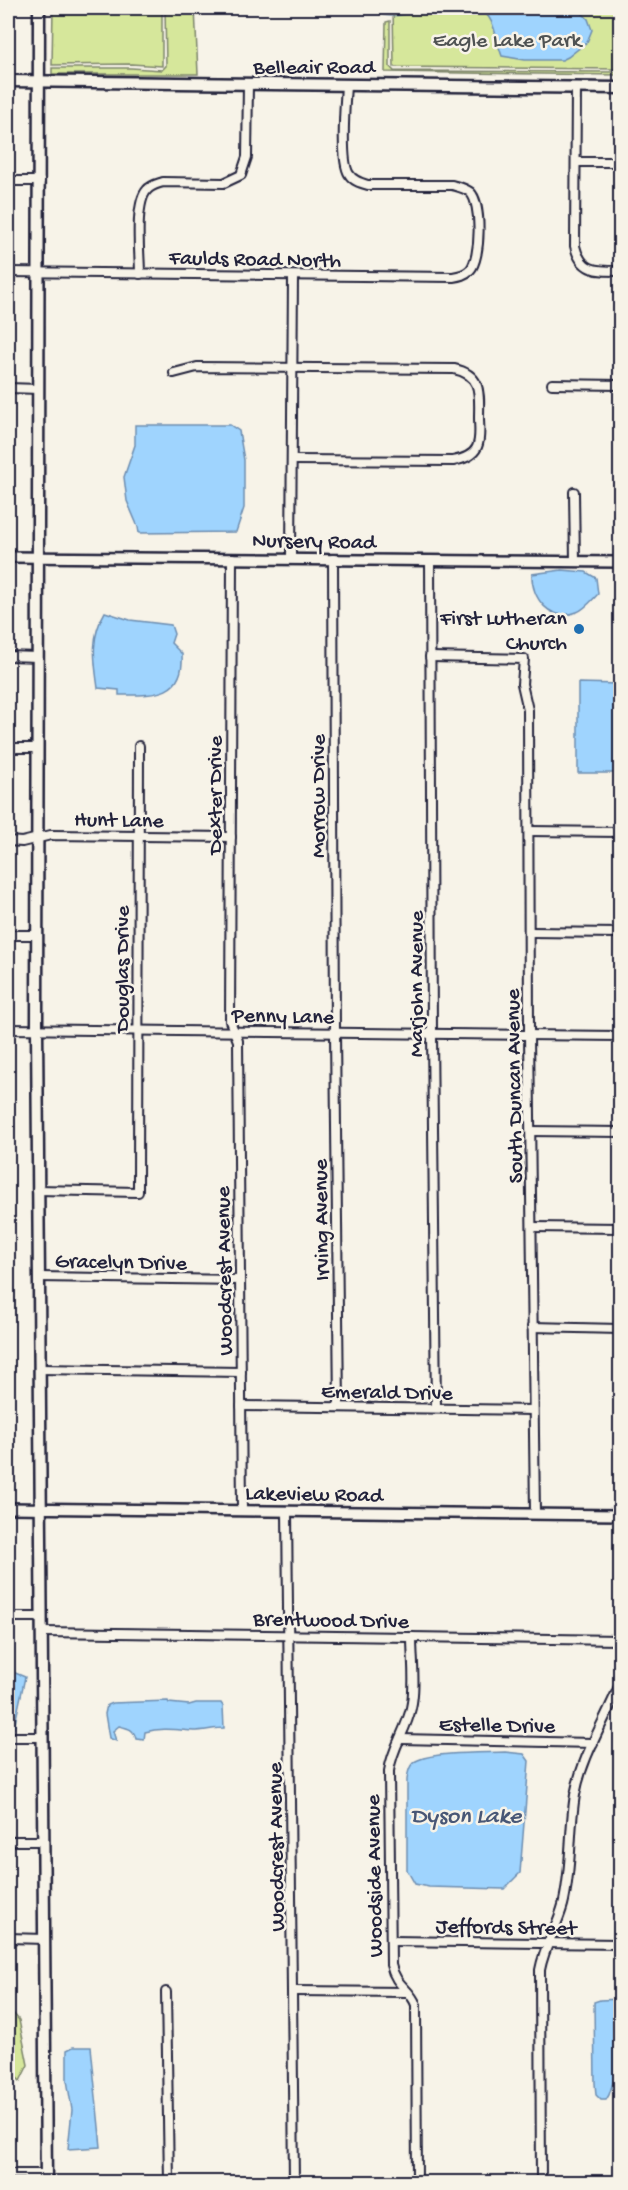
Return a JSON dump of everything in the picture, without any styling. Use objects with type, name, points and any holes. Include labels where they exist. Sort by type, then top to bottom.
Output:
[{"type":"main road","points":[[39,8],[37,1190],[46,2178]]},
{"type":"main road","name":"Belleair Road","points":[[8,81],[621,88]]},
{"type":"street","points":[[140,274],[140,207],[146,190],[154,184],[163,182],[224,183],[241,175],[247,158],[248,84]]},
{"type":"street","name":"Faulds Road North","points":[[8,272],[453,277],[462,276],[470,271],[478,253],[478,210],[471,193],[452,185],[368,185],[358,182],[349,175],[344,159],[346,85]]},
{"type":"street","points":[[576,87],[575,246],[583,263],[591,268],[621,271]]},
{"type":"street","points":[[577,162],[621,162]]},
{"type":"street","points":[[8,181],[40,181]]},
{"type":"street","points":[[291,558],[293,276]]},
{"type":"street","points":[[174,373],[197,367],[454,369],[464,371],[472,377],[479,392],[477,446],[473,453],[464,459],[453,461],[292,460]]},
{"type":"street","points":[[552,384],[621,385]]},
{"type":"street","points":[[8,388],[39,389]]},
{"type":"street","points":[[574,492],[575,561]]},
{"type":"street","name":"Nursery Road","points":[[8,557],[621,562]]},
{"type":"street","name":"Dexter Drive","points":[[232,558],[230,1021],[235,1031]]},
{"type":"street","name":"Morrow Drive","points":[[333,559],[335,1033]]},
{"type":"street","name":"Marjohn Avenue","points":[[430,560],[436,1408]]},
{"type":"street","points":[[8,656],[38,657]]},
{"type":"street","name":"South Duncan Avenue","points":[[430,657],[524,659],[522,684],[528,710],[529,1035],[535,1514]]},
{"type":"street","name":"Douglas Drive","points":[[37,1190],[138,1192],[139,746]]},
{"type":"street","points":[[8,748],[37,748]]},
{"type":"street","points":[[529,831],[621,832]]},
{"type":"street","name":"Hunt Lane","points":[[8,841],[22,842],[51,835],[231,837]]},
{"type":"street","points":[[529,932],[621,933]]},
{"type":"street","points":[[8,935],[37,935]]},
{"type":"street","name":"Penny Lane","points":[[8,1029],[621,1036]]},
{"type":"street","name":"Woodcrest Avenue","points":[[235,1031],[238,1041],[242,1511]]},
{"type":"street","name":"Irving Avenue","points":[[335,1033],[339,1407]]},
{"type":"street","points":[[531,1131],[621,1132]]},
{"type":"street","points":[[532,1227],[621,1228]]},
{"type":"street","name":"Gracelyn Drive","points":[[38,1277],[240,1280]]},
{"type":"street","points":[[532,1327],[621,1329]]},
{"type":"street","points":[[39,1369],[241,1372]]},
{"type":"street","name":"Emerald Drive","points":[[241,1406],[533,1410]]},
{"type":"street","name":"Lakeview Road","points":[[8,1508],[621,1515]]},
{"type":"street","name":"Woodcrest Avenue","points":[[287,1512],[294,1991],[294,2182]]},
{"type":"street","points":[[8,1617],[42,1617]]},
{"type":"street","name":"Brentwood Drive","points":[[42,1632],[621,1640]]},
{"type":"street","name":"Woodside Avenue","points":[[412,1637],[412,1707],[391,1757],[389,1771],[391,1965],[393,1976],[414,1999],[416,2005],[417,2182]]},
{"type":"street","points":[[541,2182],[539,1985],[543,1956],[562,1905],[569,1869],[577,1787],[581,1771],[621,1684]]},
{"type":"street","points":[[8,1737],[43,1737]]},
{"type":"street","name":"Estelle Drive","points":[[400,1739],[593,1743]]},
{"type":"street","points":[[8,1841],[44,1841]]},
{"type":"street","points":[[8,1938],[45,1939]]},
{"type":"street","name":"Jeffords Street","points":[[391,1941],[621,1944]]},
{"type":"street","points":[[294,1991],[407,1992]]},
{"type":"street","points":[[166,1992],[169,2182]]},
{"type":"street","points":[[8,2174],[46,2178]]},
{"type":"green space","points":[[53,8],[162,8],[162,66],[52,65]]},
{"type":"green space","points":[[165,8],[195,8],[198,74],[52,74],[52,68],[162,70],[166,66]]},
{"type":"green space","name":"Eagle Lake Park","points":[[393,8],[620,8],[620,69],[394,67]]},
{"type":"green space","points":[[390,21],[390,67],[394,71],[620,72],[620,75],[385,72],[386,22]]},
{"type":"green space","points":[[8,2007],[19,2020],[28,2065],[20,2081],[8,2069]]},
{"type":"water","points":[[374,8],[432,8],[392,16],[378,13]]},
{"type":"water","points":[[479,8],[577,8],[588,19],[592,30],[587,42],[562,60],[525,60],[502,56],[492,23],[485,12]]},
{"type":"water","points":[[135,425],[230,425],[239,431],[244,460],[244,508],[236,532],[139,533],[127,501],[124,477],[135,445]]},
{"type":"water","points":[[562,570],[586,572],[596,578],[598,594],[583,609],[567,615],[558,614],[544,606],[535,592],[532,574]]},
{"type":"water","points":[[105,612],[130,620],[171,625],[174,634],[171,643],[182,654],[178,679],[172,686],[164,691],[143,695],[119,695],[119,690],[98,688],[95,640]]},
{"type":"water","points":[[578,683],[620,684],[620,773],[578,773]]},
{"type":"water","points":[[8,1670],[25,1677],[14,1728],[8,1728]]},
{"type":"water","points":[[168,1701],[189,1705],[221,1703],[224,1728],[194,1731],[151,1730],[145,1732],[144,1740],[136,1739],[132,1731],[119,1726],[113,1731],[116,1741],[109,1738],[105,1714],[107,1705]]},
{"type":"water","name":"Dyson Lake","points":[[505,1752],[524,1754],[529,1761],[520,1873],[504,1889],[429,1887],[415,1884],[407,1870],[407,1780],[411,1765],[426,1757]]},
{"type":"water","points":[[620,1999],[620,2061],[609,2095],[606,2100],[601,2100],[596,2095],[595,2083],[594,2002]]},
{"type":"water","points":[[73,2047],[91,2047],[101,2147],[68,2149],[72,2110],[67,2080],[67,2050]]},
{"type":"place","name":"First Lutheran Church","points":[[579,629]]}]
